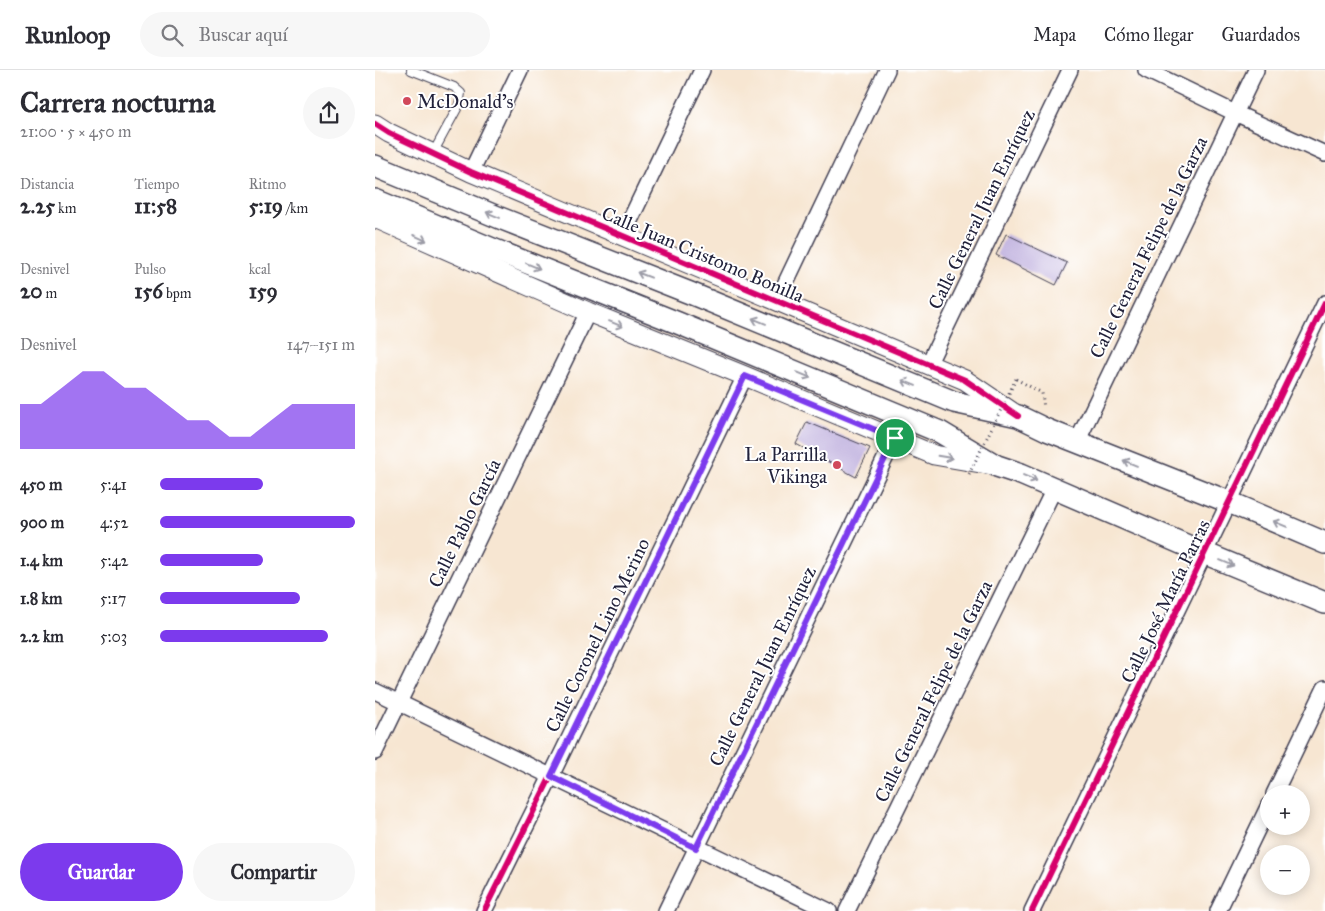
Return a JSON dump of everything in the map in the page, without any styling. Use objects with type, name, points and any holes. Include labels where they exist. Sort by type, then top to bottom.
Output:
[{"type":"main road","name":"Calle Juan Cristomo Bonilla","points":[[375,166],[955,402],[1018,416],[1047,430],[1229,502],[1325,543]]},
{"type":"main road","points":[[375,200],[940,432],[997,466],[1021,474],[1325,603]]},
{"type":"street","points":[[471,172],[520,70]]},
{"type":"street","points":[[622,237],[702,70]]},
{"type":"street","points":[[777,301],[887,70]]},
{"type":"street","name":"Calle General Juan Enríquez","points":[[928,365],[1071,70]]},
{"type":"street","points":[[1146,70],[1325,154]]},
{"type":"street","name":"Calle General Felipe de la Garza","points":[[1077,442],[1256,70]]},
{"type":"street","name":"Calle Juan Cristomo Bonilla","points":[[380,129],[471,172],[622,237],[965,380],[1018,416]]},
{"type":"street","points":[[375,218],[588,312],[935,456],[997,466]]},
{"type":"street","name":"Calle José María Parras","points":[[1032,911],[1325,303]]},
{"type":"street","name":"Calle Pablo García","points":[[375,752],[588,312]]},
{"type":"street","name":"Calle Coronel Lino Merino","points":[[484,911],[745,376]]},
{"type":"street","name":"Calle General Juan Enríquez","points":[[665,911],[895,438]]},
{"type":"street","name":"Calle General Felipe de la Garza","points":[[847,911],[1054,488]]},
{"type":"street","points":[[1278,785],[1325,688]]},
{"type":"street","points":[[375,691],[696,848],[798,904],[829,911]]},
{"type":"street","points":[[1218,911],[1260,824]]},
{"type":"lane","points":[[411,70],[454,86],[461,93],[459,106],[433,153]]},
{"type":"path","points":[[969,474],[1017,380],[1042,392]]},
{"type":"building","points":[[1006,234],[1067,263],[1056,285],[996,255]]},
{"type":"building","points":[[807,422],[870,448],[856,477],[796,444]]},
{"type":"cycle path","points":[[375,124],[389,133],[471,172],[965,380],[1018,416]]},
{"type":"cycle path","points":[[1032,911],[1325,303]]},
{"type":"cycle path","points":[[484,911],[745,376]]},
{"type":"place","name":"McDonald's","points":[[407,101]]},
{"type":"place","name":"La Parrilla Vikinga","points":[[837,465]]},
{"type":"route","points":[[745,376],[895,438],[696,848],[551,776],[745,376]]}]
